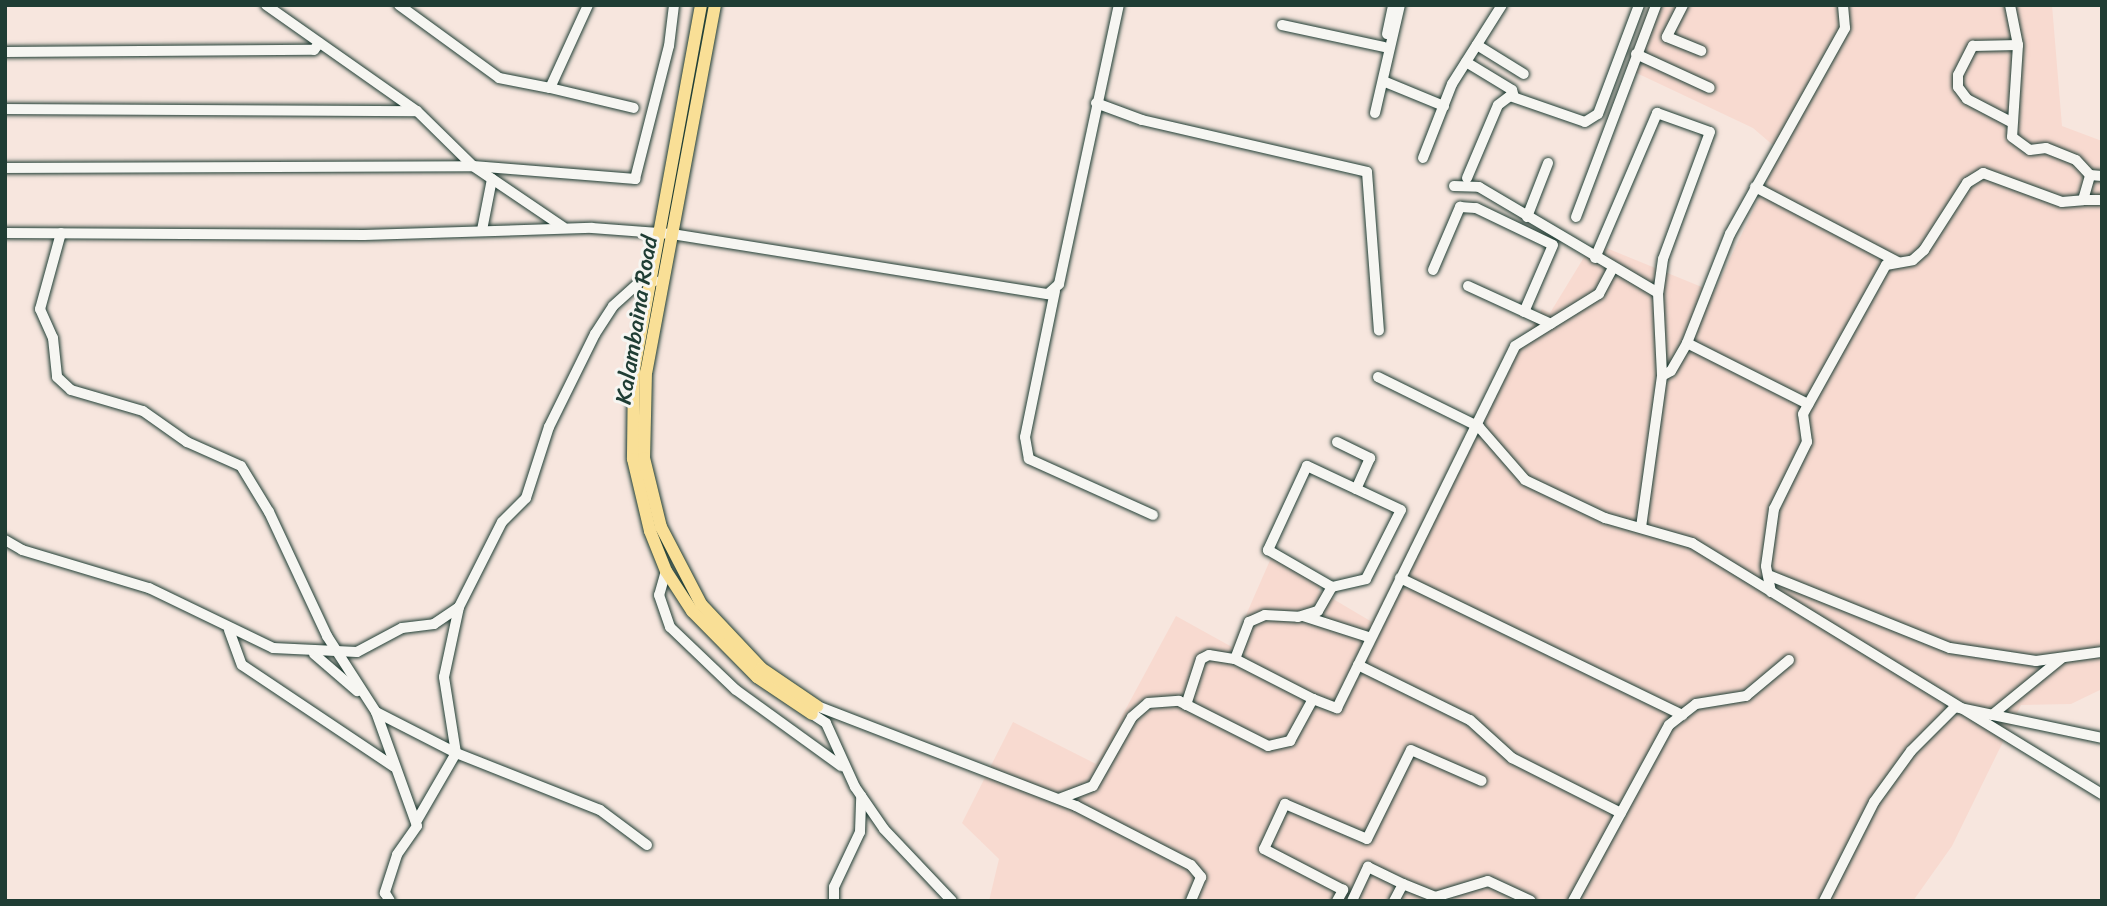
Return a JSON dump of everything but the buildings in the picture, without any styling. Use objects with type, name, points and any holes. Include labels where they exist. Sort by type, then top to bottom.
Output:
[{"type":"main road","points":[[666,234],[701,5]]},
{"type":"main road","name":"Kalambaina Road","points":[[715,5],[657,281],[646,372],[643,429],[661,527],[701,604],[761,668],[815,710]]},
{"type":"main road","points":[[657,281],[634,371],[633,459],[650,531],[666,572],[692,611],[736,659],[815,710]]},
{"type":"street","points":[[266,5],[417,111],[473,166],[563,228]]},
{"type":"street","points":[[399,5],[499,78],[634,108]]},
{"type":"street","points":[[550,88],[588,5]]},
{"type":"street","points":[[5,168],[473,166],[635,179],[669,46],[674,5]]},
{"type":"street","points":[[1119,5],[1055,290],[1026,437],[1029,459],[1153,515]]},
{"type":"street","points":[[1393,5],[1374,108],[1383,81],[1400,5]]},
{"type":"street","points":[[1423,158],[1466,62],[1502,5]]},
{"type":"street","points":[[1467,177],[1498,105],[1514,97],[1585,122],[1598,114],[1639,5]]},
{"type":"street","points":[[1576,216],[1656,5]]},
{"type":"street","points":[[1684,5],[1667,37],[1701,51]]},
{"type":"street","points":[[1662,376],[1671,371],[1687,343],[1730,234],[1845,28],[1843,5]]},
{"type":"street","points":[[2011,5],[2018,45],[2011,122],[2017,145],[2061,153],[2090,175],[2102,176]]},
{"type":"street","points":[[1282,25],[1384,47]]},
{"type":"street","points":[[5,52],[314,50],[319,43]]},
{"type":"street","points":[[1477,45],[1524,74]]},
{"type":"street","points":[[2011,122],[1968,99],[1958,87],[1958,75],[1973,46],[2018,45]]},
{"type":"street","points":[[1636,54],[1710,88]]},
{"type":"street","points":[[1466,62],[1512,90],[1514,97]]},
{"type":"street","points":[[1383,81],[1444,106]]},
{"type":"street","points":[[1096,103],[1142,121],[1367,172],[1379,331]]},
{"type":"street","points":[[5,109],[417,111]]},
{"type":"street","points":[[1595,258],[1657,113],[1710,132],[1663,259],[1658,293],[1662,376],[1641,528]]},
{"type":"street","points":[[1527,217],[1548,163]]},
{"type":"street","points":[[1771,592],[1768,575],[1774,509],[1807,442],[1803,414],[1886,265],[1913,260],[1924,250],[1967,183],[1983,173],[2004,176],[2062,202],[2102,200]]},
{"type":"street","points":[[2083,200],[2090,175]]},
{"type":"street","points":[[482,230],[492,179]]},
{"type":"street","points":[[1454,186],[1479,187],[1658,293]]},
{"type":"street","points":[[1755,187],[1898,262]]},
{"type":"street","points":[[1433,270],[1461,207],[1476,208],[1553,245],[1524,312]]},
{"type":"street","points":[[5,233],[364,235],[563,228],[666,234],[1048,294],[1055,290]]},
{"type":"street","points":[[61,233],[40,309],[53,338],[57,377],[71,390],[143,411],[187,442],[241,466],[337,653],[376,712],[393,766],[416,822]]},
{"type":"street","points":[[1186,705],[1201,659],[1209,655],[1235,659],[1313,699],[1337,708],[1515,346],[1600,294],[1613,268]]},
{"type":"street","points":[[390,901],[385,893],[397,855],[456,753],[444,677],[460,607],[502,522],[526,498],[550,428],[595,334],[613,306],[643,279],[657,281]]},
{"type":"street","points":[[1468,286],[1552,324]]},
{"type":"street","points":[[1687,343],[1808,404]]},
{"type":"street","points":[[1378,377],[1476,425],[1525,480],[1641,528],[1692,543],[1986,726],[2102,794]]},
{"type":"street","points":[[1337,442],[1370,458],[1356,489]]},
{"type":"street","points":[[1307,466],[1401,510],[1366,579],[1332,587],[1268,550],[1307,466]]},
{"type":"street","points":[[5,540],[22,550],[149,588],[229,630],[273,648],[314,654],[357,652],[402,628],[434,624],[460,607]]},
{"type":"street","points":[[666,572],[659,595],[670,627],[736,690],[782,727],[833,756],[850,777]]},
{"type":"street","points":[[1768,575],[1950,648],[2036,661],[2102,652]]},
{"type":"street","points":[[1400,578],[1682,715]]},
{"type":"street","points":[[1302,616],[1318,611],[1332,587]]},
{"type":"street","points":[[1235,659],[1249,622],[1265,615],[1302,616],[1371,638]]},
{"type":"street","points":[[229,630],[242,665],[393,766]]},
{"type":"street","points":[[314,654],[363,695]]},
{"type":"street","points":[[1986,726],[1994,713],[2062,658]]},
{"type":"street","points":[[1573,901],[1669,725],[1696,704],[1746,696],[1789,660]]},
{"type":"street","points":[[1358,665],[1470,720],[1512,758],[1621,813]]},
{"type":"street","points":[[1059,799],[1093,786],[1132,717],[1148,703],[1186,705],[1268,746],[1290,741],[1313,699]]},
{"type":"street","points":[[1955,707],[1994,713],[2102,738]]},
{"type":"street","points":[[1825,901],[1874,802],[1911,751],[1955,707]]},
{"type":"street","points":[[815,710],[826,723],[861,796],[884,829],[952,901]]},
{"type":"street","points":[[815,710],[1059,799],[1191,865],[1201,877],[1191,901]]},
{"type":"street","points":[[376,712],[456,753],[600,810],[647,845]]},
{"type":"street","points":[[1337,901],[1343,890],[1264,849],[1285,804],[1367,839],[1410,750],[1482,781]]},
{"type":"street","points":[[834,901],[834,887],[860,832],[861,796]]},
{"type":"street","points":[[1352,901],[1368,867],[1440,899],[1488,881],[1531,901]]},
{"type":"street","points":[[1394,901],[1403,884]]},
{"type":"shaded area","points":[[1649,5],[2052,5],[2062,126],[2102,141],[2102,689],[2071,704],[2021,705],[1952,846],[1913,901],[989,901],[999,859],[962,823],[1013,722],[1096,764],[1176,616],[1232,647],[1275,549],[1322,584],[1318,590],[1372,622],[1511,343],[1520,346],[1542,309],[1550,313],[1586,254],[1599,245],[1714,292],[1781,152],[1753,128],[1626,68]]}]
